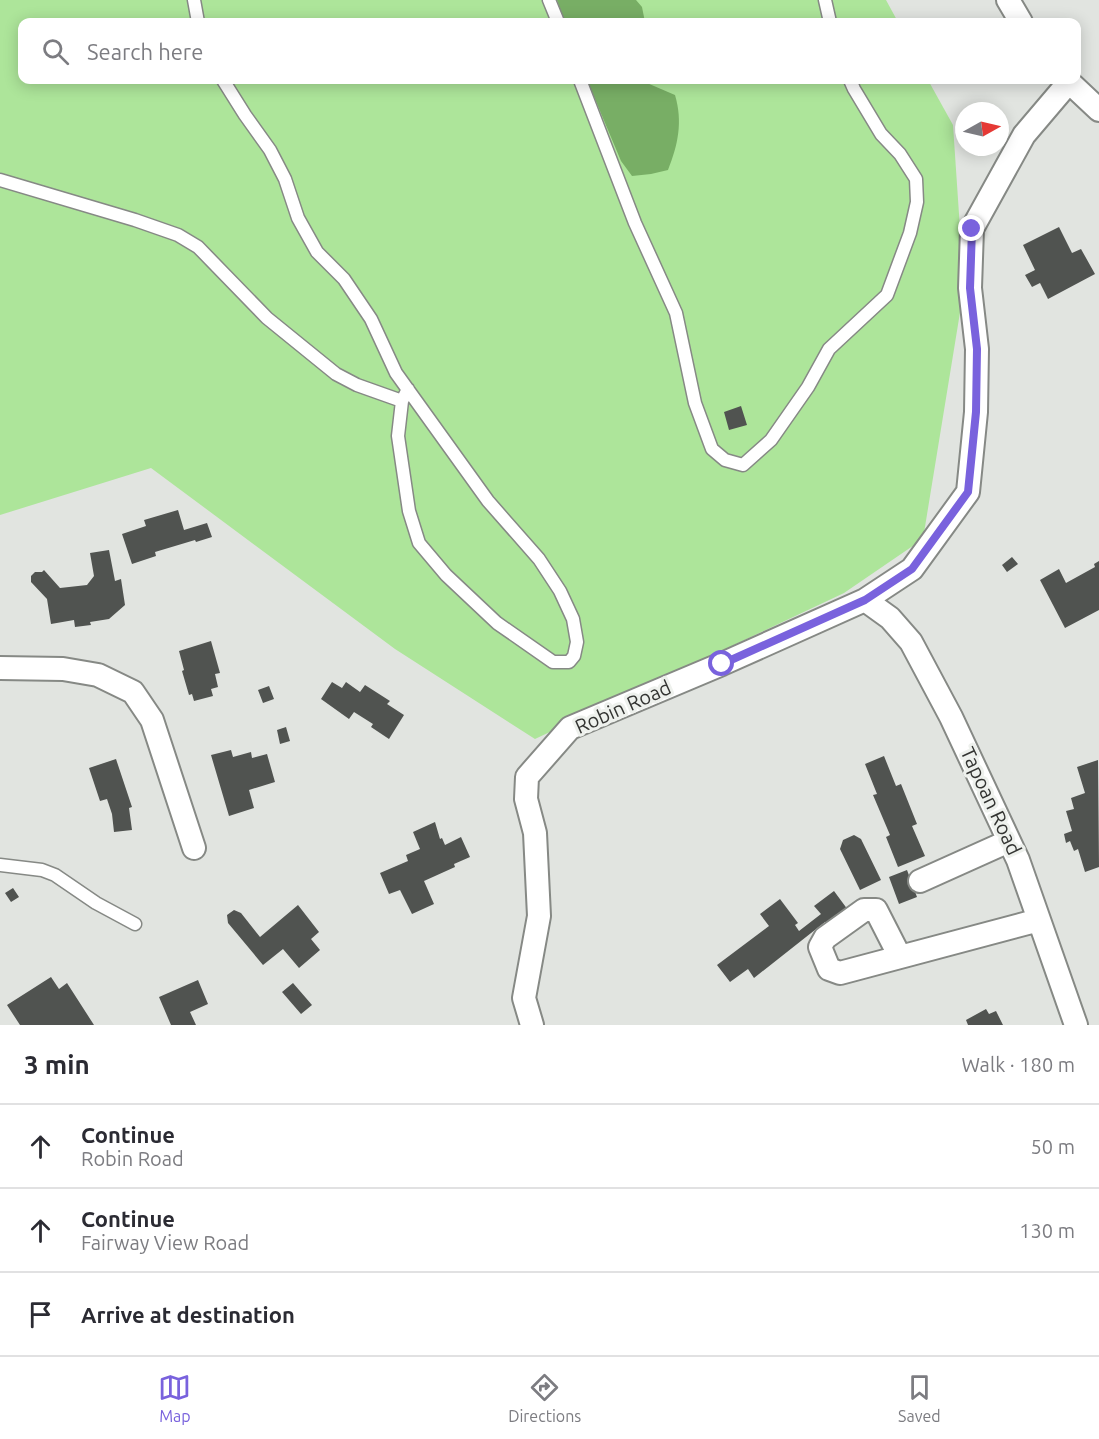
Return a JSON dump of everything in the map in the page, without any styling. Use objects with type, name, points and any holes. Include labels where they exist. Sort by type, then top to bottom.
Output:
[{"type":"street","points":[[1008,0],[1019,18]]},
{"type":"street","name":"Robin Road","points":[[532,1025],[524,998],[539,916],[535,833],[526,799],[527,777],[570,728],[865,600],[912,569],[968,492],[976,412],[977,359],[970,288],[972,229],[1024,135],[1066,84]]},
{"type":"street","points":[[1071,84],[1099,110]]},
{"type":"street","name":"Tapoan Road","points":[[865,600],[890,618],[911,642],[951,717],[1018,860],[1076,1025]]},
{"type":"street","points":[[0,668],[63,669],[98,675],[133,692],[152,720],[194,848]]},
{"type":"street","points":[[920,881],[1009,841]]},
{"type":"street","points":[[900,957],[1039,920]]},
{"type":"lane","points":[[194,0],[197,18]]},
{"type":"lane","points":[[549,0],[556,18]]},
{"type":"lane","points":[[825,0],[829,18]]},
{"type":"lane","points":[[226,84],[270,150],[285,179],[298,218],[317,252],[344,279],[364,309],[405,395],[488,501],[539,559],[560,591],[573,619],[577,642],[574,656],[569,662],[553,662],[497,623],[446,575],[419,543],[409,511],[398,436],[405,395]]},
{"type":"lane","points":[[582,84],[635,223],[676,313],[695,403],[711,449],[725,460],[743,465],[771,440],[808,387],[829,349],[887,295],[910,233],[917,202],[916,179],[900,154],[881,134],[852,84]]},
{"type":"lane","points":[[0,180],[178,235],[198,247],[267,318],[336,374],[357,385],[405,395]]},
{"type":"lane","points":[[0,865],[42,870],[55,875],[96,903],[135,924]]},
{"type":"green space","points":[[0,0],[886,0],[896,18],[18,18],[18,84],[930,84],[953,125],[964,288],[923,539],[844,593],[535,739],[395,649],[151,468],[0,515]]},
{"type":"green space","points":[[557,0],[636,0],[642,7],[644,18],[563,18]]},
{"type":"green space","points":[[589,84],[649,84],[675,95],[679,124],[668,170],[632,176],[621,161]]},
{"type":"building","points":[[1059,227],[1072,253],[1081,249],[1095,274],[1048,299],[1040,283],[1032,287],[1025,275],[1035,270],[1023,245]]},
{"type":"building","points":[[741,406],[747,425],[729,430],[724,412]]},
{"type":"building","points":[[178,510],[184,530],[207,523],[212,537],[155,552],[156,556],[132,564],[122,534],[146,526],[144,520]]},
{"type":"building","points":[[109,550],[115,581],[121,579],[125,605],[109,619],[90,622],[91,625],[75,627],[74,620],[51,624],[47,599],[31,582],[31,576],[35,572],[44,570],[60,588],[87,585],[94,576],[90,553]]},
{"type":"building","points":[[1012,557],[1018,564],[1007,572],[1002,565]]},
{"type":"building","points":[[1099,561],[1099,610],[1065,628],[1040,580],[1059,569],[1066,583],[1095,567],[1094,564]]},
{"type":"building","points":[[211,641],[220,673],[215,674],[218,687],[211,689],[213,696],[194,701],[192,694],[189,695],[179,651]]},
{"type":"building","points":[[332,682],[342,688],[346,682],[360,692],[365,685],[390,701],[387,704],[404,715],[389,739],[371,727],[373,724],[354,712],[349,719],[321,699]]},
{"type":"building","points":[[269,686],[274,699],[263,703],[258,690]]},
{"type":"building","points":[[286,727],[290,741],[280,744],[277,730]]},
{"type":"building","points":[[231,750],[233,757],[251,752],[252,758],[267,754],[275,782],[249,790],[254,808],[229,816],[211,755]]},
{"type":"building","points":[[884,756],[896,786],[901,784],[917,824],[912,826],[925,856],[898,867],[886,837],[890,835],[873,795],[877,794],[865,764]]},
{"type":"building","points":[[116,759],[132,807],[129,808],[132,830],[114,832],[107,799],[100,801],[89,768]]},
{"type":"building","points":[[1098,760],[1099,867],[1085,872],[1078,849],[1074,851],[1070,841],[1066,843],[1064,834],[1072,831],[1066,811],[1074,809],[1071,798],[1085,793],[1077,767]]},
{"type":"building","points":[[435,822],[440,839],[442,838],[445,845],[461,837],[470,857],[454,864],[455,867],[424,881],[434,904],[412,914],[400,890],[389,894],[380,873],[408,861],[406,855],[420,849],[413,832]]},
{"type":"building","points":[[854,835],[861,839],[881,880],[860,890],[840,849],[843,840]]},
{"type":"building","points":[[907,870],[917,897],[899,904],[889,877]]},
{"type":"building","points":[[13,888],[19,897],[11,902],[5,893]]},
{"type":"building","points":[[834,891],[848,910],[828,925],[825,922],[754,978],[748,969],[730,982],[717,965],[769,926],[760,914],[780,899],[798,923],[795,925],[799,931],[821,914],[814,906]]},
{"type":"building","points":[[298,905],[319,932],[311,939],[320,950],[299,968],[283,949],[263,965],[228,923],[227,915],[234,910],[241,913],[260,937]]},
{"type":"building","points":[[51,977],[59,989],[67,983],[94,1025],[20,1025],[7,1005]]},
{"type":"building","points":[[198,980],[208,1004],[190,1012],[196,1025],[171,1025],[159,997]]},
{"type":"building","points":[[293,983],[312,1005],[301,1014],[282,992]]},
{"type":"building","points":[[986,1009],[989,1014],[996,1011],[1003,1025],[968,1025],[966,1020]]},
{"type":"route","points":[[722,664],[865,600],[912,569],[968,492],[976,412],[977,349],[970,288],[972,229]]}]
